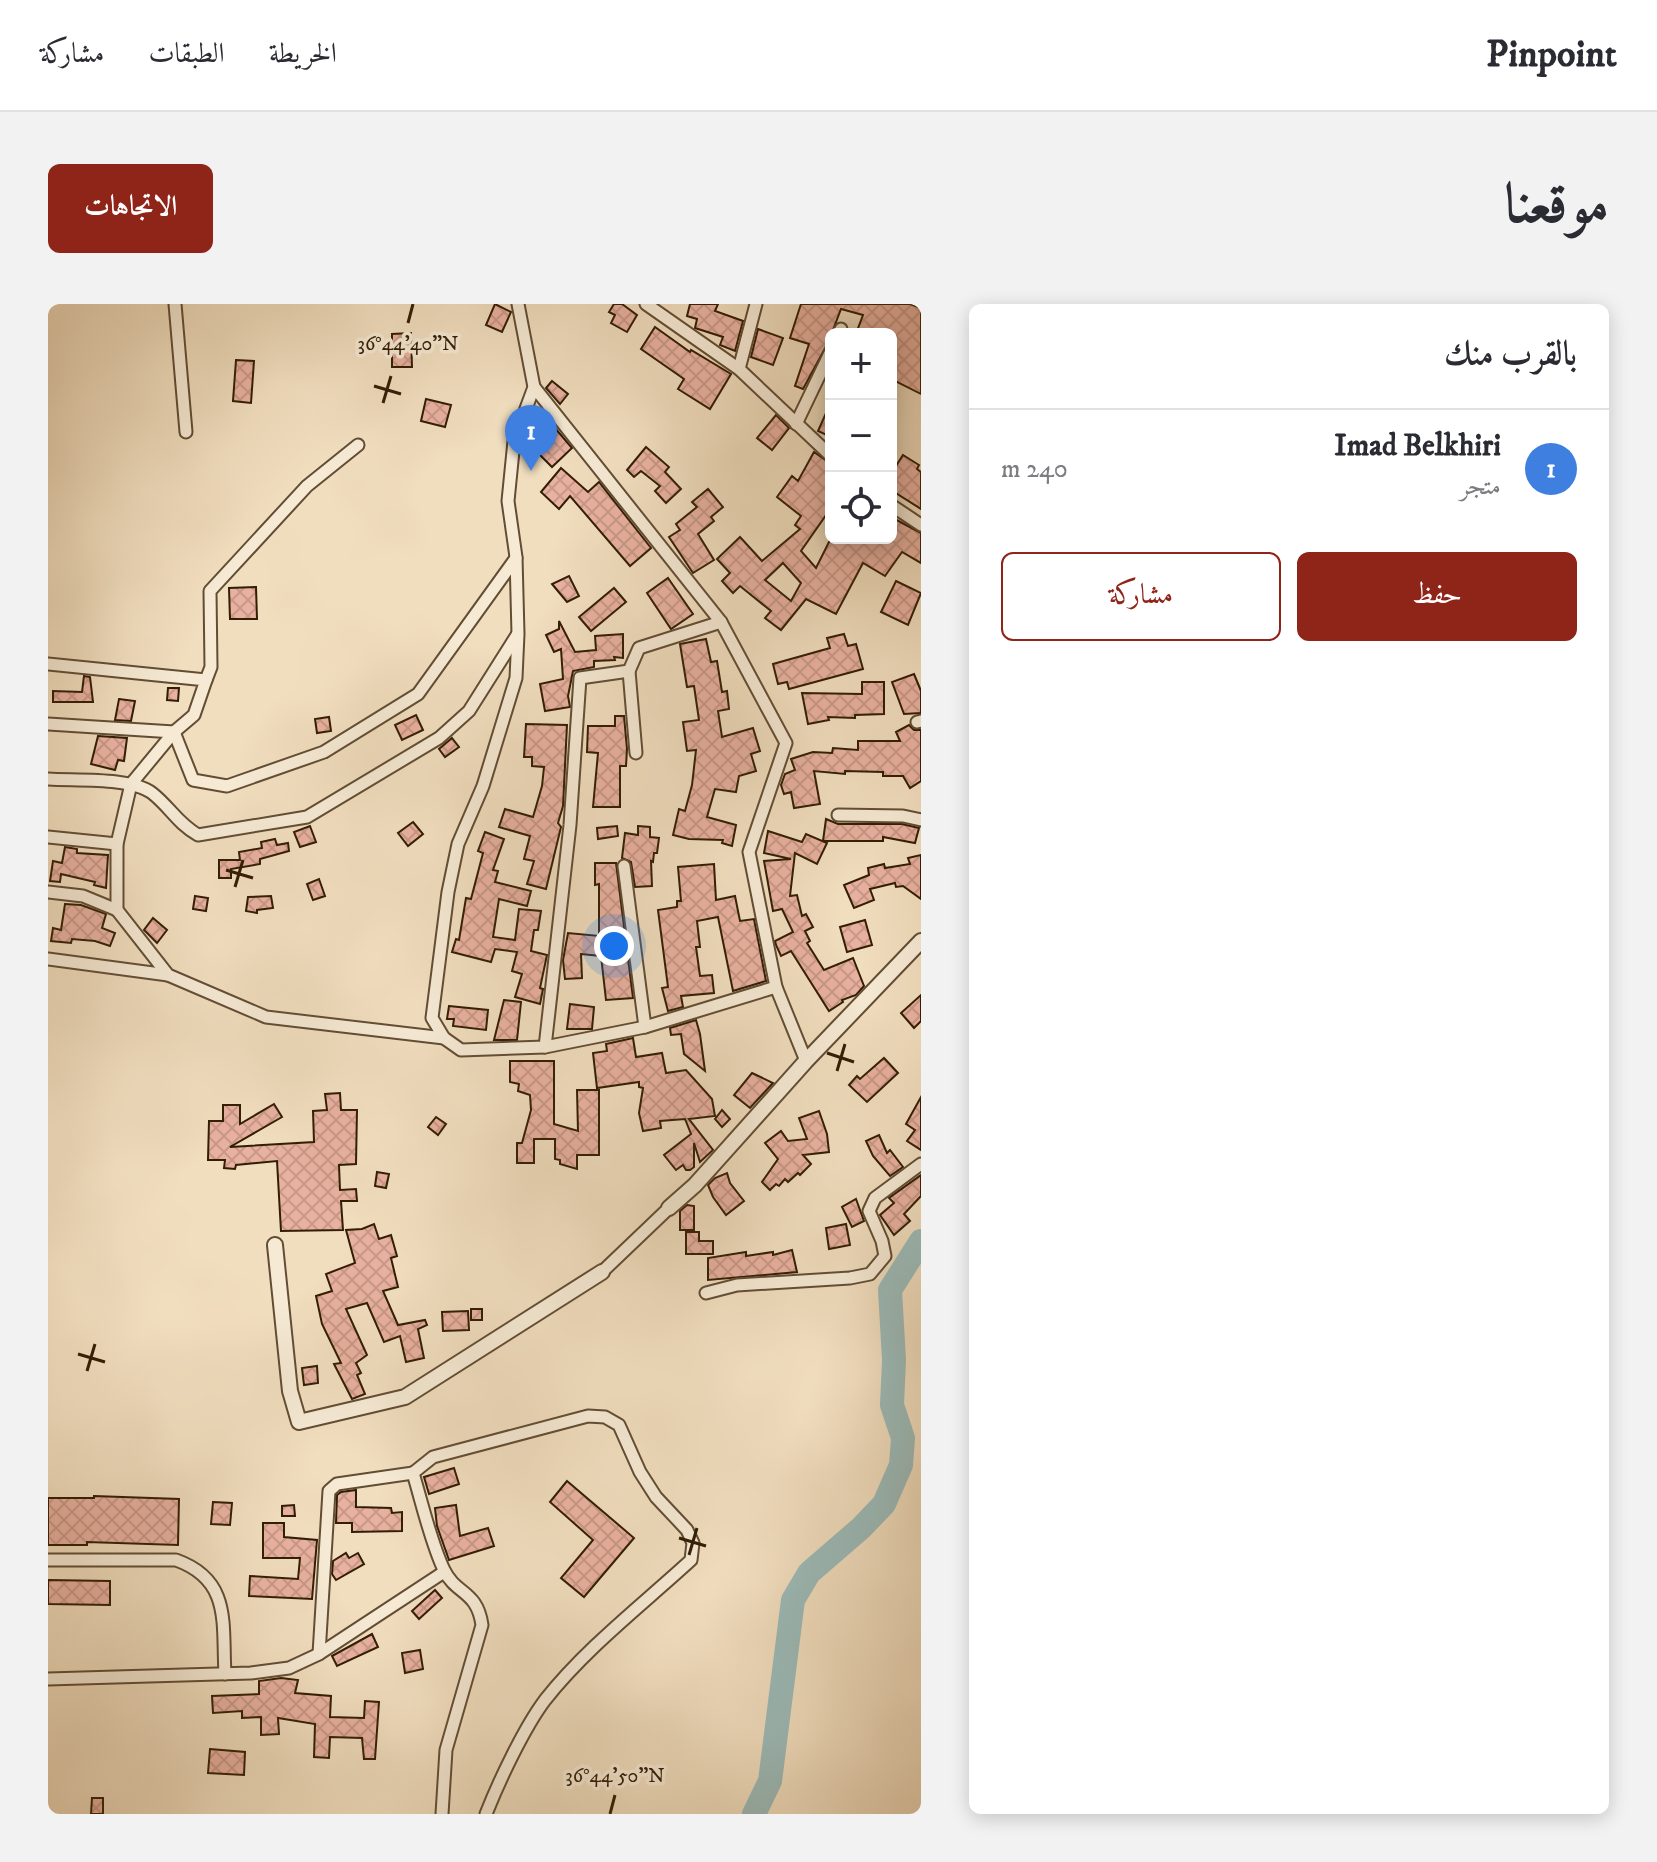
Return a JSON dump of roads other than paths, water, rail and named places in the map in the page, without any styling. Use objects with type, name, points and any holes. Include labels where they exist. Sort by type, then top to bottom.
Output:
[{"type":"street","points":[[175,304],[186,432]]},
{"type":"street","points":[[518,304],[534,387],[721,622],[786,743],[749,852],[776,987],[806,1061]]},
{"type":"street","points":[[646,304],[739,369],[825,451]]},
{"type":"street","points":[[739,369],[756,304]]},
{"type":"street","points":[[796,424],[825,364]]},
{"type":"street","points":[[534,387],[514,441],[508,501],[516,557],[516,678],[483,786],[458,844],[448,892],[432,1018],[444,1038],[461,1050],[545,1047],[645,1027],[776,987]]},
{"type":"street","points":[[117,910],[117,844],[131,784],[174,732],[194,715],[211,667],[210,591],[307,486],[358,445]]},
{"type":"street","points":[[897,509],[921,525]]},
{"type":"street","points":[[174,732],[193,780],[227,786],[324,752],[418,694],[516,557]]},
{"type":"street","points":[[636,753],[629,671],[639,648],[721,622]]},
{"type":"street","points":[[48,779],[131,784],[151,792],[182,826],[198,835],[307,817],[439,738],[469,711],[518,634]]},
{"type":"street","points":[[48,664],[206,680]]},
{"type":"street","points":[[545,1047],[570,825],[580,678],[629,671]]},
{"type":"street","points":[[48,724],[174,732]]},
{"type":"street","points":[[838,815],[903,816],[921,820]]},
{"type":"street","points":[[48,837],[117,844]]},
{"type":"street","points":[[624,866],[645,1027]]},
{"type":"street","points":[[48,892],[83,896],[117,910],[168,975]]},
{"type":"street","points":[[275,1245],[290,1391],[299,1422],[405,1397],[602,1272],[743,1133],[806,1061],[921,941]]},
{"type":"street","points":[[48,959],[168,975],[266,1017],[444,1038]]},
{"type":"street","points":[[706,1293],[737,1285],[870,1274],[885,1256],[869,1211],[875,1198],[921,1164]]},
{"type":"street","points":[[319,1654],[329,1491],[337,1484],[413,1473],[433,1457],[588,1416],[605,1417],[619,1425],[640,1472],[656,1497],[687,1530],[693,1543],[691,1560],[568,1674],[543,1703],[497,1787],[486,1814]]},
{"type":"street","points":[[413,1473],[444,1572],[475,1601],[482,1625],[446,1750],[442,1814]]},
{"type":"street","points":[[48,1560],[176,1560],[194,1566],[212,1582],[221,1599],[225,1674]]},
{"type":"street","points":[[48,1679],[225,1674],[289,1668],[319,1654],[444,1572]]},
{"type":"waterway","points":[[754,1814],[770,1781],[793,1600],[809,1573],[884,1504],[901,1465],[903,1438],[892,1405],[894,1360],[890,1290],[921,1241]]},
{"type":"place","name":"Imad Belkhiri","points":[[531,471]]}]
